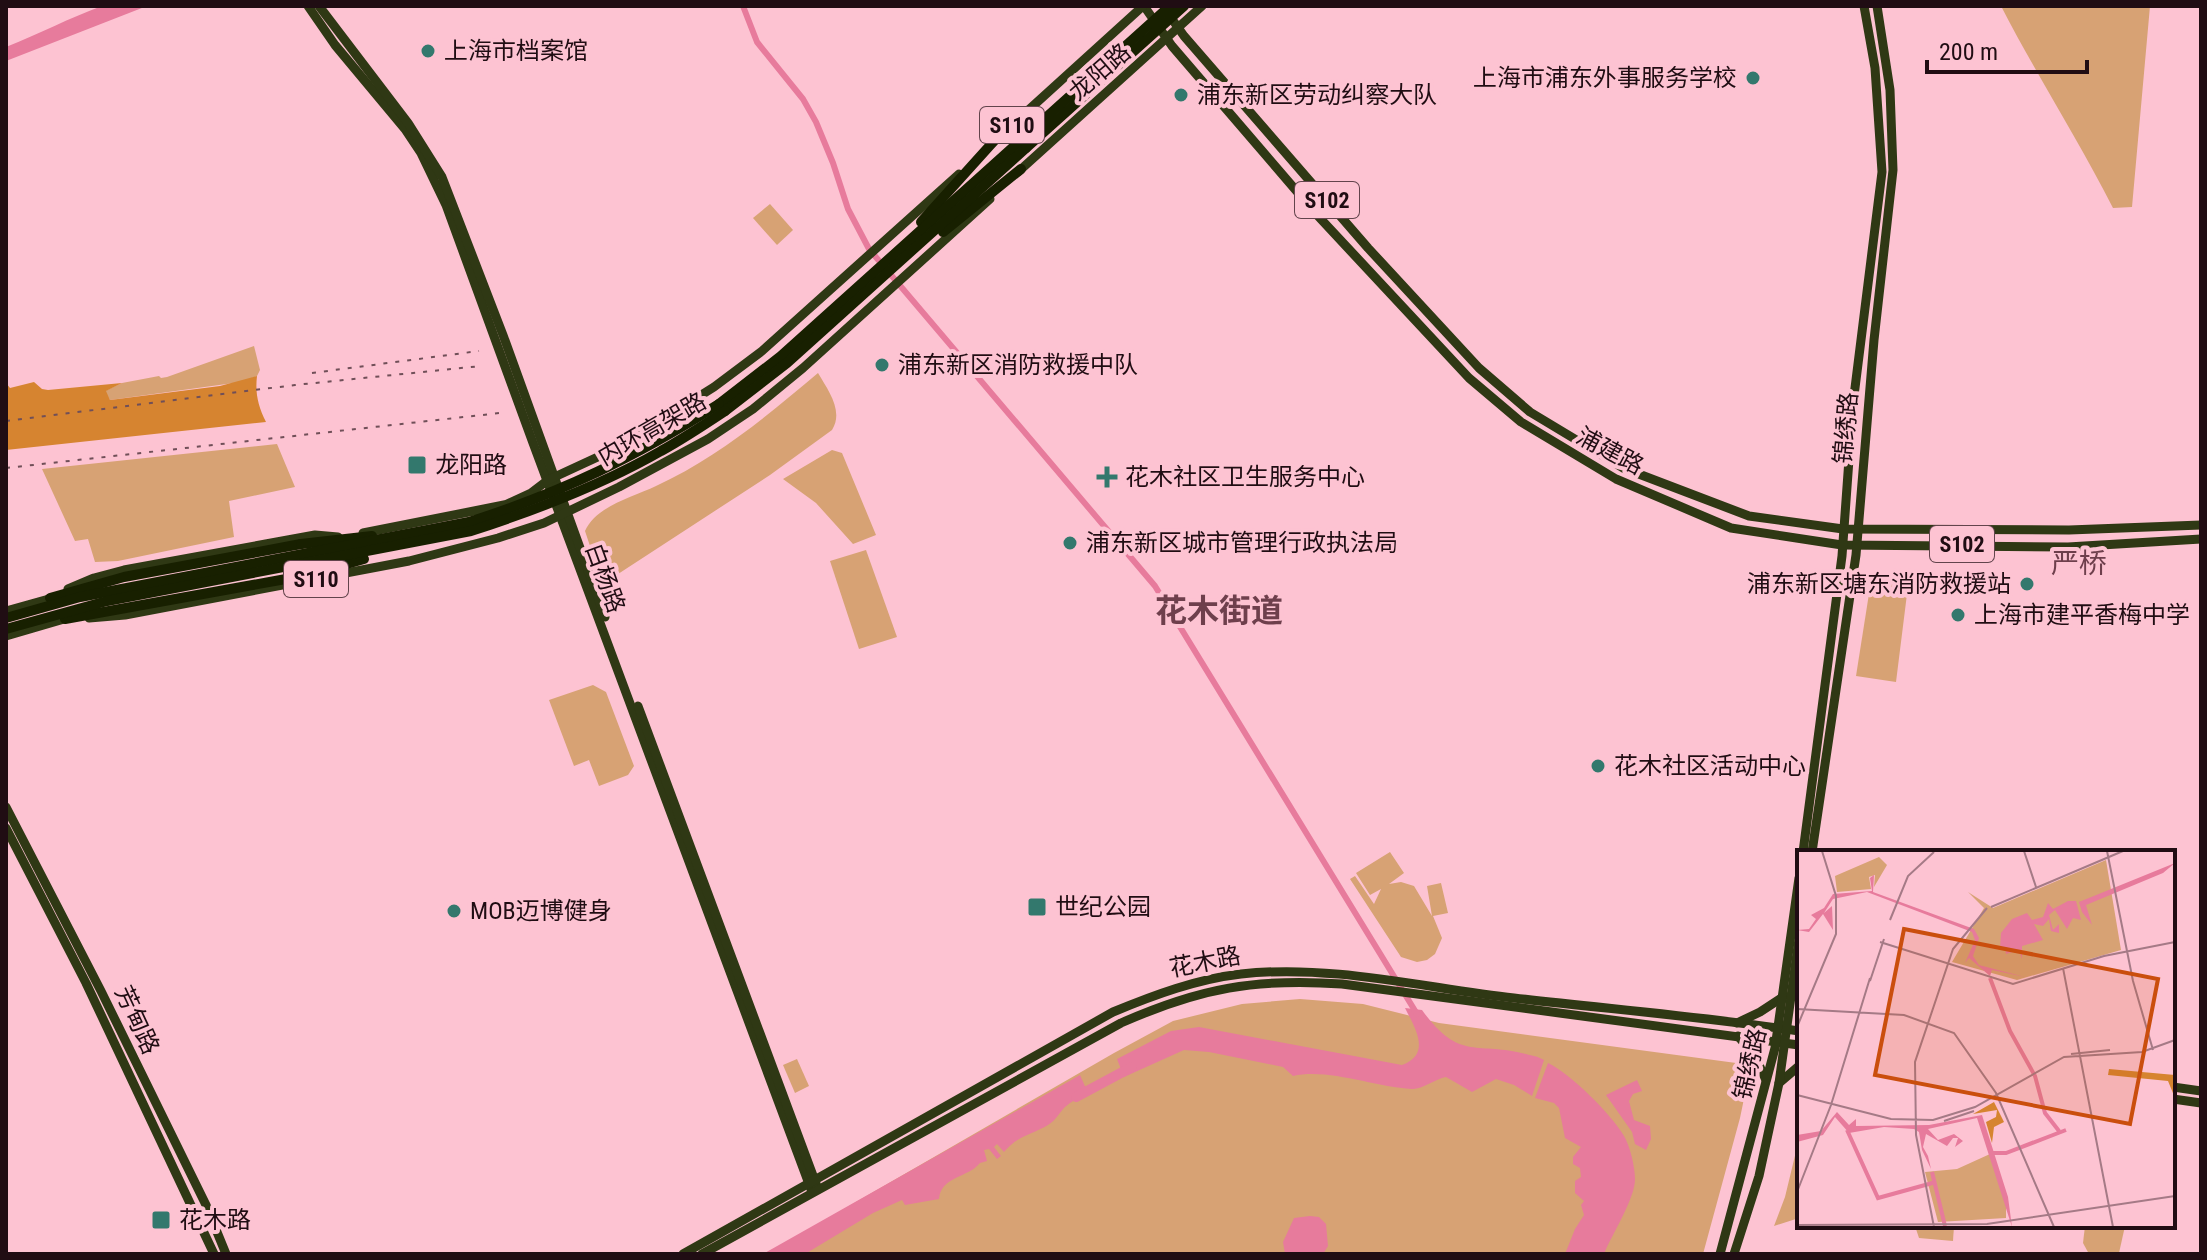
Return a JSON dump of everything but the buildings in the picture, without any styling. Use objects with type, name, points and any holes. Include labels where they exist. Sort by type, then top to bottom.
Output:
[{"type":"highway","name":"内环高架路","points":[[1023,145],[1170,6]]},
{"type":"highway","name":"内环高架路","points":[[6,618],[80,597],[469,522],[590,477],[656,444],[722,408],[874,272],[895,259],[1184,6]]},
{"type":"highway","points":[[895,259],[926,218],[994,141]]},
{"type":"highway","points":[[895,259],[1021,169]]},
{"type":"highway","name":"内环高架路","points":[[6,629],[107,601],[388,549],[471,531],[519,516],[661,452],[787,363],[866,292],[874,272]]},
{"type":"highway","points":[[50,598],[124,577],[321,541],[413,534]]},
{"type":"highway","points":[[65,619],[332,570],[388,549]]},
{"type":"main road","name":"白杨路","points":[[308,6],[335,45],[405,129],[435,180],[551,479]]},
{"type":"main road","name":"白杨路","points":[[319,6],[408,123],[442,177],[561,512],[813,1187]]},
{"type":"main road","name":"S102","points":[[1143,6],[1167,40]]},
{"type":"main road","name":"龙阳路","points":[[994,141],[1143,6]]},
{"type":"main road","name":"S102","points":[[1163,6],[1178,28]]},
{"type":"main road","name":"龙阳路","points":[[1021,169],[1202,6]]},
{"type":"main road","name":"锦绣路","points":[[1803,850],[1842,545],[1853,404],[1882,172],[1876,80],[1864,6]]},
{"type":"main road","name":"锦绣路","points":[[1812,850],[1858,530],[1874,340],[1893,170],[1890,90],[1877,6]]},
{"type":"main road","name":"浦建路","points":[[1178,28],[1368,248],[1479,368],[1530,412],[1623,468],[1749,516],[1843,529],[2069,530],[2201,525]]},
{"type":"main road","name":"浦建路","points":[[1167,40],[1318,216],[1469,378],[1521,422],[1616,479],[1731,528],[1842,545],[2068,547],[2201,539]]},
{"type":"main road","name":"S110","points":[[50,598],[478,517],[615,449],[706,393],[895,259]]},
{"type":"main road","name":"S110","points":[[65,619],[125,615],[384,565],[498,538],[619,487],[736,421],[778,389],[890,290],[895,259]]},
{"type":"main road","name":"S110","points":[[290,555],[344,537],[504,505]]},
{"type":"main road","name":"S110","points":[[6,636],[120,601],[444,540],[535,513],[561,512]]},
{"type":"main road","name":"S110","points":[[6,611],[50,598],[112,572],[315,535],[344,537]]},
{"type":"main road","points":[[290,555],[315,535]]},
{"type":"main road","points":[[306,566],[335,572],[384,565]]},
{"type":"main road","name":"芳甸路","points":[[6,807],[101,991],[206,1205],[226,1254]]},
{"type":"main road","name":"芳甸路","points":[[6,828],[86,983],[214,1254]]},
{"type":"main road","name":"锦绣路","points":[[1734,1254],[1759,1176],[1779,1083],[1797,898]]},
{"type":"main road","name":"锦绣路","points":[[1787,998],[1797,949]]},
{"type":"main road","name":"花木路","points":[[702,1254],[1113,1012],[1162,992],[1240,974],[1311,971],[1415,993],[1797,1045]]},
{"type":"main road","name":"花木路","points":[[1386,985],[1408,984],[1797,1031]]},
{"type":"main road","points":[[1737,1023],[1787,998],[1797,1011]]},
{"type":"main road","points":[[1738,1036],[1755,1056],[1767,1081]]},
{"type":"main road","name":"锦绣路","points":[[1720,1254],[1767,1081],[1781,1041]]},
{"type":"main road","points":[[1779,1083],[1797,1068]]},
{"type":"main road","points":[[2175,1087],[2201,1091]]},
{"type":"main road","points":[[2175,1099],[2201,1103]]},
{"type":"main road","name":"花木路","points":[[683,1254],[813,1187]]},
{"type":"shaded area","points":[[102,6],[147,6],[6,61],[6,47]]},
{"type":"shaded area","points":[[2001,6],[2150,6],[2132,207],[2113,208]]},
{"type":"shaded area","points":[[770,204],[793,230],[777,245],[753,218]]},
{"type":"shaded area","points":[[254,346],[260,370],[257,376],[241,382],[110,400],[105,391],[122,383],[167,377]]},
{"type":"shaded area","points":[[818,373],[835,408],[832,430],[770,475],[615,576],[604,576],[596,564],[585,531],[590,522],[616,503],[679,475],[721,449]]},
{"type":"shaded area","points":[[257,376],[258,399],[266,422],[6,450],[6,383],[10,388],[34,382],[48,390],[122,383],[106,391],[110,400],[220,386]]},
{"type":"shaded area","points":[[277,444],[295,487],[229,501],[234,537],[118,561],[95,562],[88,539],[75,541],[42,469]]},
{"type":"shaded area","points":[[832,450],[842,453],[876,535],[853,544],[816,503],[783,479]]},
{"type":"shaded area","points":[[866,550],[897,637],[859,649],[830,561]]},
{"type":"shaded area","points":[[1909,578],[1896,682],[1856,676],[1871,581]]},
{"type":"shaded area","points":[[593,685],[606,692],[634,766],[628,775],[599,786],[589,760],[574,766],[549,700]]},
{"type":"shaded area","points":[[1390,852],[1404,873],[1389,884],[1401,882],[1414,886],[1432,916],[1427,886],[1441,883],[1448,913],[1433,916],[1442,938],[1435,954],[1427,960],[1417,962],[1401,957],[1350,879],[1355,876],[1374,904],[1381,889],[1370,895],[1356,873]]},
{"type":"shaded area","points":[[1300,999],[1363,1004],[1439,1023],[1751,1065],[1703,1254],[766,1254],[1173,1021],[1242,1004]]},
{"type":"shaded area","points":[[1405,1008],[1422,1010],[1447,1037],[1458,1043],[1544,1060],[1532,1096],[1496,1079],[1472,1092],[1446,1077],[1420,1088],[1397,1088],[1321,1074],[1293,1076],[1283,1067],[1184,1050],[1124,1077],[1117,1059],[1171,1031],[1199,1027],[1402,1065],[1417,1054],[1419,1047]]},
{"type":"shaded area","points":[[797,1059],[809,1086],[795,1093],[783,1065]]},
{"type":"shaded area","points":[[1548,1063],[1579,1085],[1600,1106],[1618,1127],[1630,1151],[1635,1174],[1634,1187],[1604,1254],[1565,1254],[1584,1215],[1581,1205],[1584,1201],[1575,1193],[1575,1181],[1581,1177],[1580,1168],[1573,1164],[1573,1157],[1581,1147],[1565,1138],[1559,1108],[1554,1103],[1535,1098]]},
{"type":"shaded area","points":[[1080,1075],[1088,1093],[1068,1105],[1048,1125],[1019,1139],[1004,1152],[997,1144],[994,1147],[1001,1156],[997,1159],[989,1149],[984,1150],[987,1161],[950,1181],[941,1191],[939,1199],[905,1205],[902,1200],[873,1213],[805,1254],[763,1254]]},
{"type":"shaded area","points":[[1637,1080],[1642,1091],[1633,1094],[1629,1101],[1634,1120],[1650,1126],[1651,1139],[1646,1150],[1635,1144],[1632,1132],[1606,1095]]},
{"type":"shaded area","points":[[1797,1147],[1797,1219],[1774,1226],[1785,1197]]},
{"type":"shaded area","points":[[1319,1217],[1326,1224],[1328,1246],[1323,1254],[1285,1254],[1283,1242],[1294,1218]]},
{"type":"shaded area","points":[[1916,1228],[1954,1228],[1953,1241],[1919,1238]]},
{"type":"shaded area","points":[[2085,1228],[2125,1228],[2119,1253],[2089,1254],[2083,1243]]},
{"type":"waterway","points":[[743,6],[757,42],[803,99],[816,122],[848,209],[869,249],[1155,586],[1417,1014]]},
{"type":"waterway","points":[[1076,1097],[1132,1067]]},
{"type":"railway","points":[[312,373],[479,351]]},
{"type":"railway","points":[[6,421],[295,385],[481,366]]},
{"type":"railway","points":[[6,468],[500,413]]},
{"type":"place","name":"上海市档案馆","points":[[428,51]]},
{"type":"place","name":"上海市浦东外事服务学校","points":[[1753,78]]},
{"type":"place","name":"浦东新区劳动纠察大队","points":[[1181,95]]},
{"type":"place","name":"浦东新区消防救援中队","points":[[882,365]]},
{"type":"place","name":"龙阳路","points":[[417,465]]},
{"type":"place","name":"花木社区卫生服务中心","points":[[1107,477]]},
{"type":"place","name":"浦东新区城市管理行政执法局","points":[[1070,543]]},
{"type":"place","name":"浦东新区塘东消防救援站","points":[[2027,584]]},
{"type":"place","name":"上海市建平香梅中学","points":[[1958,615]]},
{"type":"place","name":"花木社区活动中心","points":[[1598,766]]},
{"type":"place","name":"世纪公园","points":[[1037,907]]},
{"type":"place","name":"MOB迈博健身","points":[[454,911]]},
{"type":"place","name":"花木路","points":[[161,1220]]},
{"type":"district","name":"严桥","points":[[2079,563]]},
{"type":"district","name":"花木街道","points":[[1219,611]]}]
